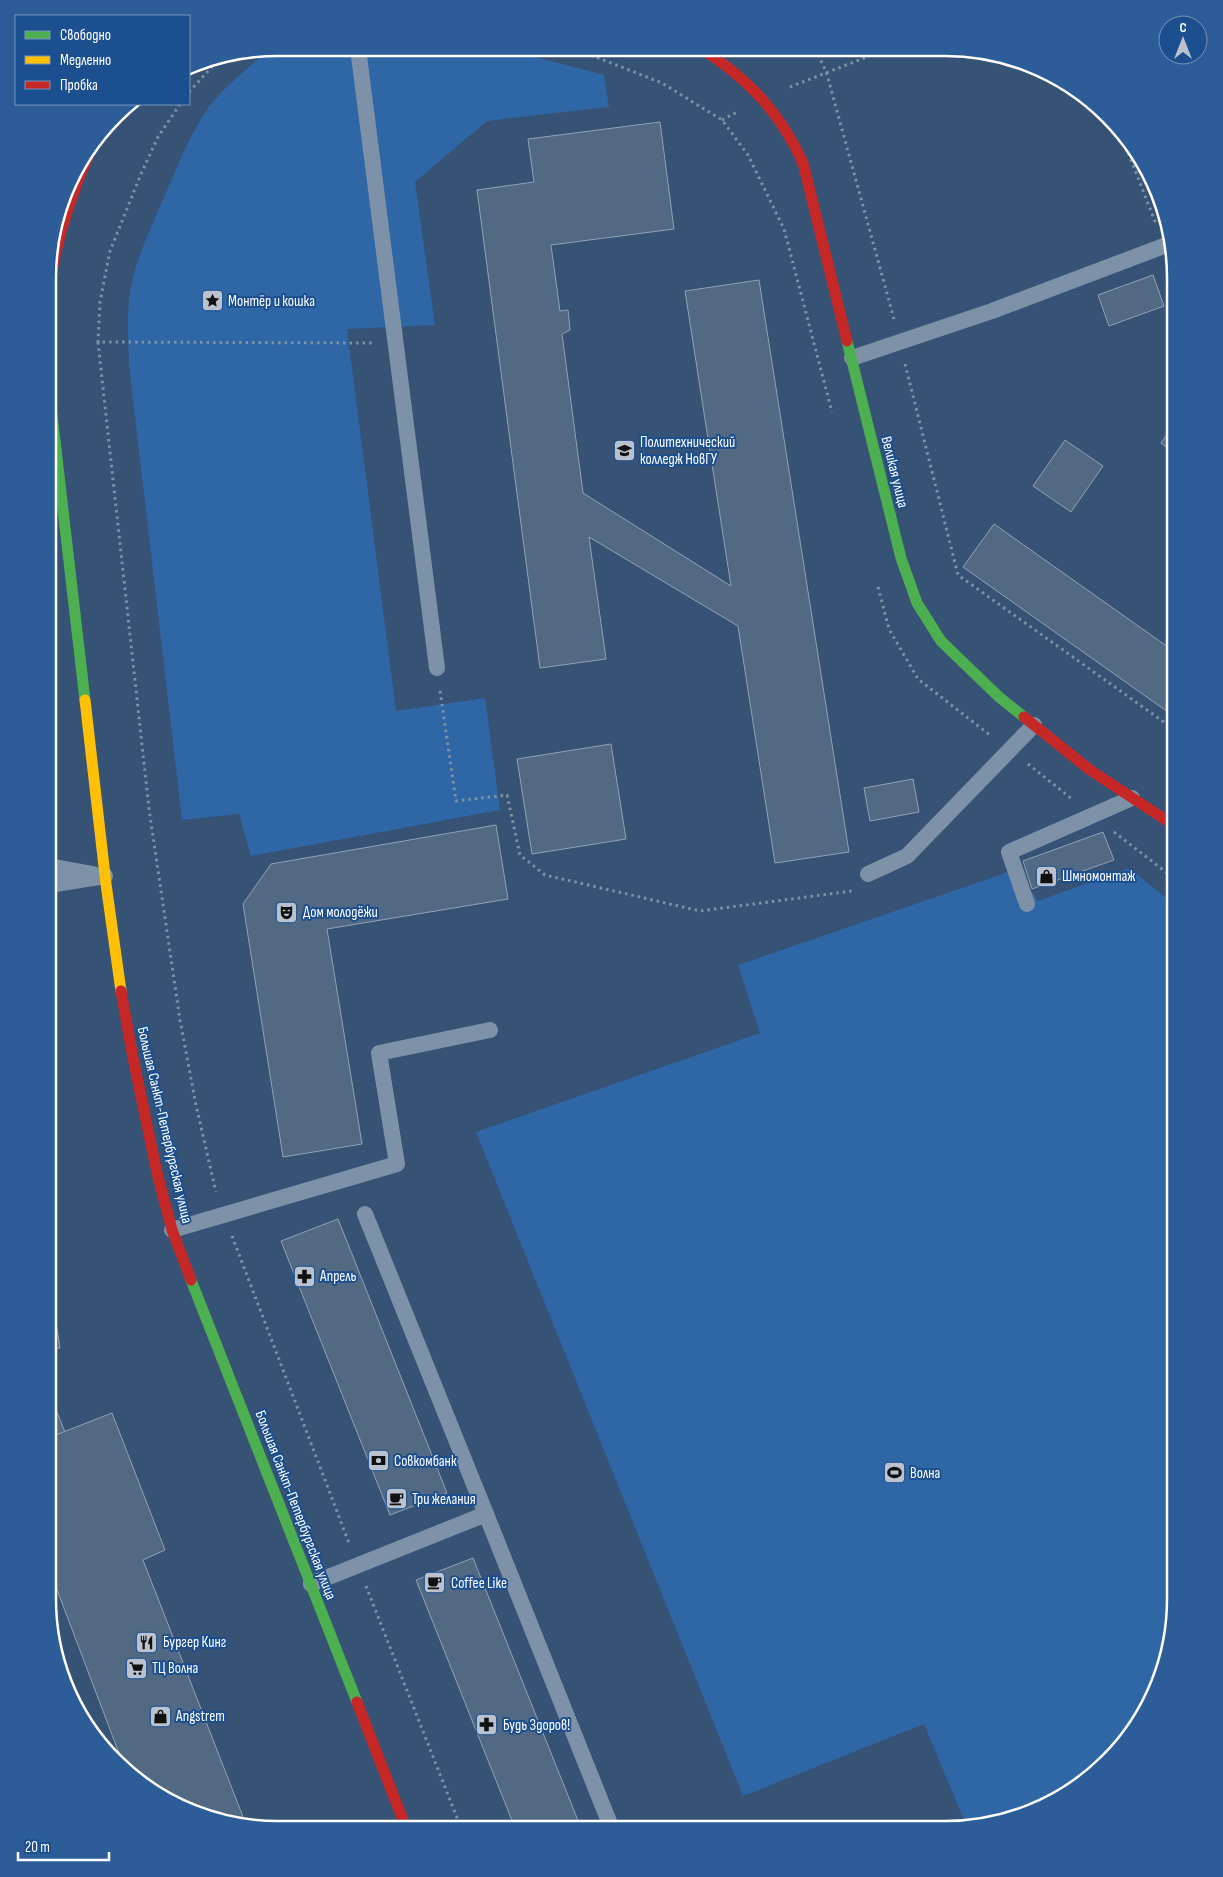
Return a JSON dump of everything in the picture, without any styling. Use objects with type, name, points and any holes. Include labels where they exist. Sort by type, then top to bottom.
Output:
[{"type":"main road","name":"Великая улица","points":[[714,56],[736,72],[764,98],[787,130],[803,163],[901,558],[917,603],[941,641],[999,697],[1090,770],[1167,821]]},
{"type":"main road","points":[[63,227],[79,179]]},
{"type":"main road","name":"Большая Санкт-Петербургская улица","points":[[56,450],[105,876],[130,1045],[152,1150],[172,1230],[403,1821]]},
{"type":"lane","points":[[359,56],[437,668]]},
{"type":"lane","points":[[852,358],[992,311],[1164,245]]},
{"type":"lane","points":[[868,874],[907,856],[1034,725]]},
{"type":"lane","points":[[1027,904],[1009,852],[1132,798]]},
{"type":"lane","points":[[56,867],[105,876]]},
{"type":"lane","points":[[56,884],[105,876]]},
{"type":"lane","points":[[172,1230],[397,1164],[380,1053],[490,1030]]},
{"type":"lane","points":[[365,1214],[609,1821]]},
{"type":"lane","points":[[311,1584],[486,1514]]},
{"type":"path","points":[[593,56],[662,83],[722,120]]},
{"type":"path","points":[[818,56],[826,72],[900,342],[958,575],[1167,724]]},
{"type":"path","points":[[764,98],[868,56]]},
{"type":"path","points":[[190,91],[212,67]]},
{"type":"path","points":[[179,105],[158,137],[110,251],[100,302],[98,342],[150,819],[180,1020],[196,1105],[216,1191],[358,1565],[458,1821]]},
{"type":"path","points":[[1130,156],[1157,225]]},
{"type":"path","points":[[98,342],[395,343]]},
{"type":"path","points":[[437,668],[456,801],[507,795],[520,855],[545,875],[700,911],[860,890],[868,874]]},
{"type":"shaded area","points":[[278,56],[531,56],[604,75],[609,107],[487,121],[415,182],[435,325],[347,329],[396,711],[485,698],[500,810],[251,856],[239,814],[182,820],[129,365],[128,333],[130,291],[135,270],[142,248],[179,162],[207,109],[240,74],[262,57]]},
{"type":"shaded area","name":"Волна","points":[[1129,868],[1167,899],[1167,1599],[1165,1628],[1155,1670],[1137,1710],[1121,1734],[1102,1756],[1080,1775],[1056,1791],[1016,1809],[964,1820],[924,1724],[743,1796],[476,1132],[760,1033],[738,965],[1017,869],[1038,901]]},
{"type":"building","points":[[660,122],[674,229],[551,245],[560,311],[568,310],[570,330],[562,334],[583,493],[731,586],[685,291],[759,280],[849,852],[775,863],[738,626],[589,537],[606,659],[540,668],[477,190],[534,182],[528,139]]},
{"type":"building","points":[[1153,275],[1164,306],[1109,326],[1098,295]]},
{"type":"building","points":[[1167,434],[1167,447],[1161,443]]},
{"type":"building","points":[[1065,440],[1103,466],[1071,512],[1033,486]]},
{"type":"building","points":[[994,524],[1167,646],[1167,711],[963,567]]},
{"type":"building","points":[[611,744],[626,839],[532,854],[517,759]]},
{"type":"building","points":[[913,779],[919,812],[870,821],[864,788]]},
{"type":"building","points":[[496,825],[508,899],[327,929],[362,1144],[283,1157],[243,904],[271,864]]},
{"type":"building","points":[[1103,832],[1114,860],[1032,889],[1023,861]]},
{"type":"building","points":[[338,1219],[447,1493],[390,1515],[281,1241]]},
{"type":"building","points":[[56,1322],[60,1348],[56,1349]]},
{"type":"building","points":[[56,1410],[65,1432],[56,1435]]},
{"type":"building","name":"ТЦ Волна","points":[[112,1413],[165,1550],[143,1560],[243,1818],[207,1809],[180,1798],[143,1775],[119,1754],[56,1587],[56,1435]]},
{"type":"building","points":[[473,1558],[578,1821],[512,1821],[416,1580]]},
{"type":"traffic: fast","points":[[847,341],[901,558],[917,603],[941,641],[999,697],[1024,717]]},
{"type":"traffic: fast","points":[[56,449],[85,700]]},
{"type":"traffic: fast","points":[[191,1280],[357,1702]]},
{"type":"traffic: slow","points":[[85,700],[106,884],[121,991]]},
{"type":"traffic: jam","points":[[713,56],[748,85],[773,112],[803,163],[847,341]]},
{"type":"traffic: jam","points":[[66,216],[75,188]]},
{"type":"traffic: jam","points":[[1024,717],[1090,770],[1167,821]]},
{"type":"traffic: jam","points":[[121,991],[157,1173],[172,1230],[191,1280]]},
{"type":"traffic: jam","points":[[357,1702],[403,1821]]},
{"type":"place","name":"Монтёр и кошка","points":[[212,301]]},
{"type":"place","name":"Политехнический колледж НовГУ","points":[[624,451]]},
{"type":"place","name":"Шмномонтаж","points":[[1046,876]]},
{"type":"place","name":"Дом молодёжи","points":[[287,912]]},
{"type":"place","name":"Апрель","points":[[304,1276]]},
{"type":"place","name":"Совкомбанк","points":[[378,1461]]},
{"type":"place","name":"Волна","points":[[894,1473]]},
{"type":"place","name":"Три желания","points":[[396,1499]]},
{"type":"place","name":"Coffee Like","points":[[435,1583]]},
{"type":"place","name":"Бургер Кинг","points":[[147,1642]]},
{"type":"place","name":"ТЦ Волна","points":[[136,1668]]},
{"type":"place","name":"Angstrem","points":[[160,1716]]},
{"type":"place","name":"Будь Здоров!","points":[[487,1725]]}]
